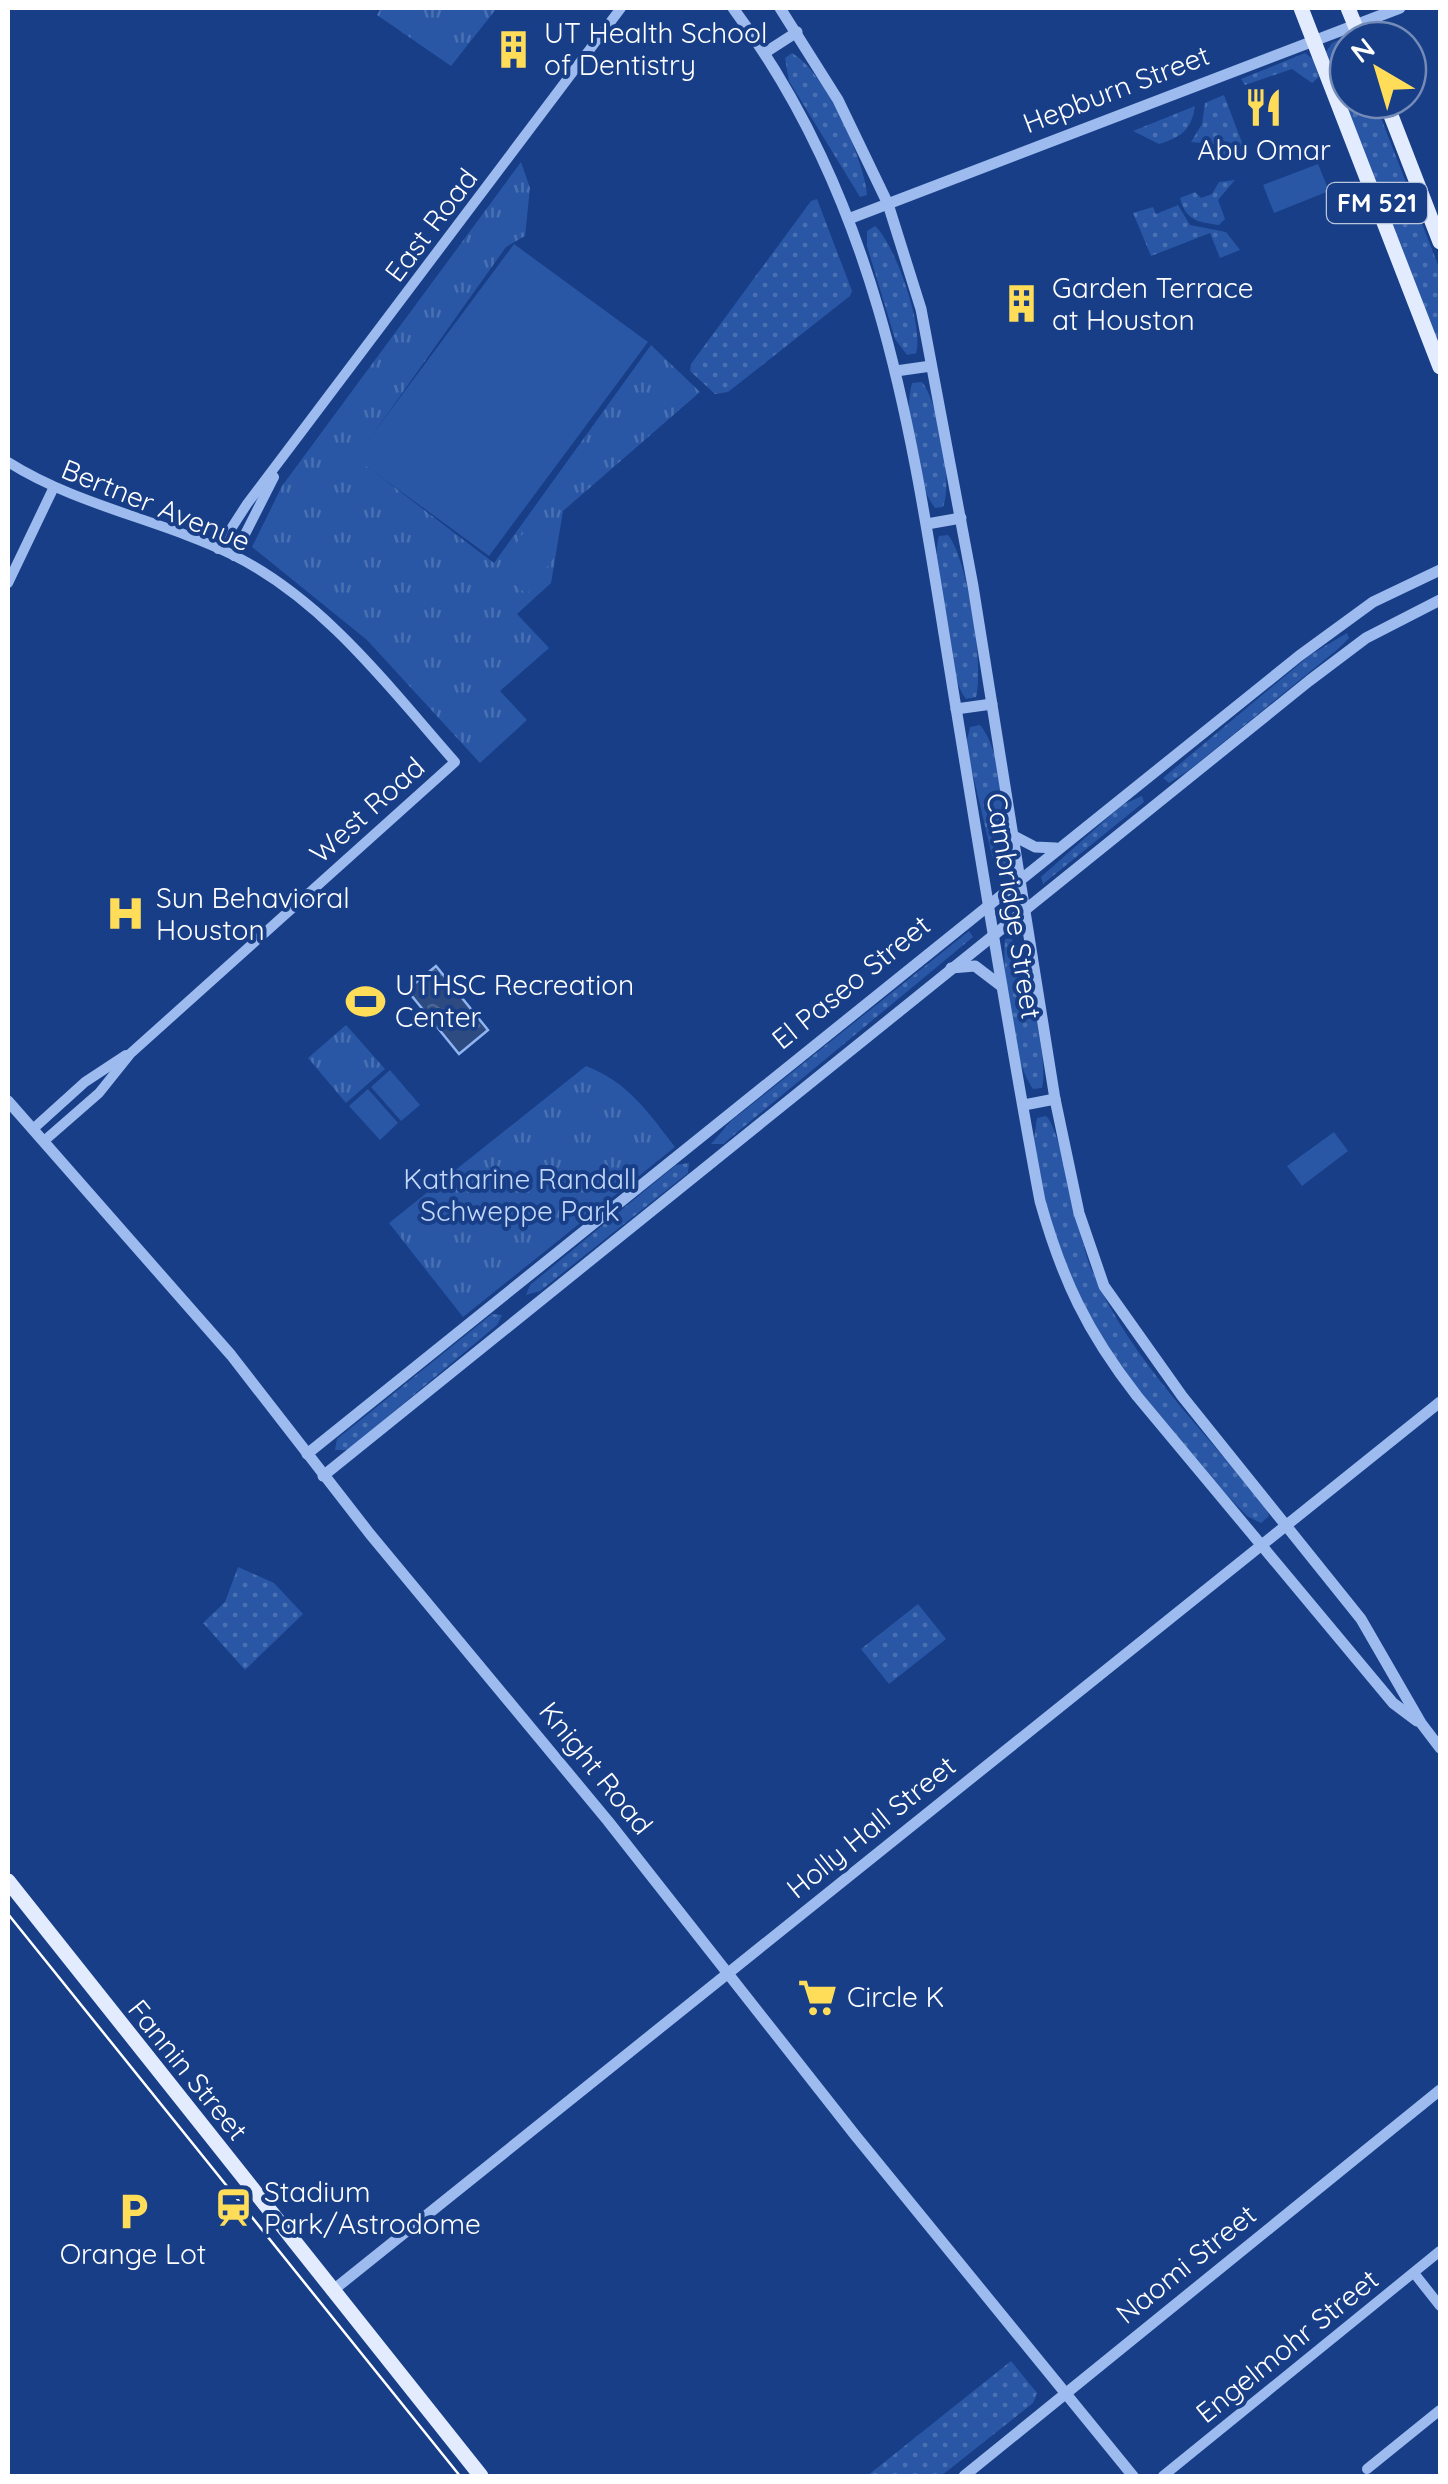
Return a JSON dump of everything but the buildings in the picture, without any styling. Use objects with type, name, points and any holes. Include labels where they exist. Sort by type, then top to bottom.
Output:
[{"type":"main road","name":"FM 521","points":[[1301,8],[1440,367]]},
{"type":"main road","name":"FM 521","points":[[1393,120],[1440,242]]},
{"type":"main road","name":"Fannin Street","points":[[8,1881],[481,2476]]},
{"type":"street","name":"East Road","points":[[218,549],[247,504],[621,8]]},
{"type":"street","name":"Cambridge Street","points":[[733,8],[766,52],[816,137],[874,282],[926,524],[1024,1105],[1048,1229],[1065,1284],[1102,1352],[1392,1702],[1420,1723]]},
{"type":"street","name":"Cambridge Street","points":[[780,8],[838,100],[888,204],[921,308],[992,704],[1055,1099],[1079,1213],[1104,1286],[1182,1396],[1361,1619],[1420,1723],[1440,1748]]},
{"type":"street","name":"Hepburn Street","points":[[851,218],[1313,40],[1351,15],[1400,8]]},
{"type":"street","points":[[766,52],[797,32]]},
{"type":"street","points":[[896,371],[931,366]]},
{"type":"street","name":"Bertner Avenue","points":[[8,462],[53,488],[234,556],[324,618],[455,762]]},
{"type":"street","name":"East Road","points":[[234,556],[276,470]]},
{"type":"street","points":[[8,584],[53,488]]},
{"type":"street","points":[[926,524],[960,518]]},
{"type":"street","name":"El Paseo Street","points":[[306,1454],[694,1144],[1020,876],[1350,618],[1440,570]]},
{"type":"street","name":"El Paseo Street","points":[[323,1476],[1162,796],[1366,638],[1440,600]]},
{"type":"street","points":[[1350,618],[1366,638]]},
{"type":"street","points":[[956,709],[992,704]]},
{"type":"street","name":"West Road","points":[[33,1129],[85,1082],[131,1052],[455,762]]},
{"type":"street","points":[[1147,777],[1162,796]]},
{"type":"street","points":[[1014,836],[1036,847],[1056,848]]},
{"type":"street","points":[[943,973],[958,966],[975,966],[1002,986]]},
{"type":"street","name":"West Road","points":[[44,1142],[99,1093],[131,1052]]},
{"type":"street","points":[[1024,1105],[1055,1099]]},
{"type":"street","name":"Knight Road","points":[[8,1101],[231,1355],[323,1476],[608,1820],[727,1974],[1133,2476]]},
{"type":"street","points":[[694,1144],[705,1166]]},
{"type":"street","points":[[509,1292],[525,1312]]},
{"type":"street","name":"Holly Hall Street","points":[[332,2291],[1440,1402]]},
{"type":"street","name":"Naomi Street","points":[[964,2476],[1440,2090]]},
{"type":"street","name":"Engelmohr Street","points":[[1163,2476],[1440,2251]]},
{"type":"street","points":[[1414,2273],[1440,2306]]},
{"type":"street","points":[[1367,2469],[1440,2410]]},
{"type":"green space","points":[[381,8],[497,8],[451,66],[377,15]]},
{"type":"green space","points":[[792,53],[829,96],[859,160],[867,195],[860,197],[789,81],[785,58]]},
{"type":"green space","points":[[1305,53],[1313,59],[1319,77],[1312,83],[1292,69],[1245,85],[1241,79]]},
{"type":"green space","points":[[1224,95],[1246,153],[1223,159],[1214,144],[1191,142],[1202,124],[1205,103]]},
{"type":"green space","points":[[1195,106],[1188,127],[1167,141],[1159,144],[1133,131]]},
{"type":"green space","points":[[1352,120],[1382,120],[1440,270],[1440,348]]},
{"type":"green space","points":[[521,162],[530,188],[525,236],[506,247],[356,458],[494,563],[651,345],[700,392],[563,511],[551,583],[517,614],[549,648],[500,691],[527,720],[480,763],[367,640],[252,547],[282,486]]},
{"type":"green space","points":[[1318,164],[1329,191],[1274,213],[1263,185]]},
{"type":"green space","points":[[1235,180],[1218,200],[1225,219],[1219,225],[1199,221],[1186,212],[1180,198],[1195,192],[1201,198],[1212,194],[1219,182]]},
{"type":"green space","points":[[817,199],[852,291],[850,296],[728,392],[715,394],[690,371],[691,364],[811,201]]},
{"type":"green space","points":[[1178,205],[1190,225],[1226,232],[1240,250],[1220,258],[1210,233],[1151,256],[1133,213],[1153,207],[1156,214]]},
{"type":"green space","points":[[875,226],[891,250],[906,286],[916,325],[916,353],[907,355],[895,339],[867,246],[867,231]]},
{"type":"green space","points":[[514,244],[648,342],[489,556],[355,458]]},
{"type":"green space","points":[[922,382],[934,407],[943,443],[943,507],[935,508],[928,496],[912,448],[912,383]]},
{"type":"green space","points":[[525,531],[556,555],[527,594],[496,571]]},
{"type":"green space","points":[[948,535],[962,566],[976,638],[976,697],[966,699],[947,645],[939,593],[939,536]]},
{"type":"green space","points":[[1347,633],[1349,638],[1338,649],[1188,771],[1169,783],[1163,778],[1310,655]]},
{"type":"green space","points":[[980,725],[994,753],[1006,811],[1010,862],[1009,872],[1002,877],[993,860],[966,745],[970,727]]},
{"type":"green space","points":[[1142,796],[1144,802],[1043,884],[1041,877],[1122,805]]},
{"type":"green space","points":[[969,931],[973,937],[723,1144],[711,1144],[731,1121]]},
{"type":"green space","points":[[1011,938],[1035,1012],[1042,1088],[1033,1089],[1025,1075],[1014,1038],[1004,955],[1005,939]]},
{"type":"green space","points":[[346,1025],[385,1069],[346,1103],[308,1058]]},
{"type":"green space","name":"Katharine Randall Schweppe Park","points":[[586,1066],[625,1089],[675,1147],[463,1317],[389,1223]]},
{"type":"green space","points":[[390,1070],[420,1105],[401,1121],[371,1087]]},
{"type":"green space","points":[[368,1089],[398,1123],[380,1140],[349,1106]]},
{"type":"green space","points":[[1046,1116],[1058,1141],[1086,1253],[1107,1301],[1170,1393],[1266,1508],[1269,1516],[1261,1523],[1247,1516],[1145,1402],[1081,1307],[1059,1257],[1042,1190],[1034,1139],[1037,1118]]},
{"type":"green space","points":[[1334,1132],[1348,1151],[1302,1186],[1287,1166]]},
{"type":"green space","points":[[689,1163],[688,1173],[540,1291],[526,1295],[530,1285],[676,1165]]},
{"type":"green space","points":[[492,1314],[502,1315],[497,1325],[348,1450],[335,1450],[337,1439]]},
{"type":"green space","points":[[238,1567],[274,1583],[303,1614],[245,1670],[203,1623],[225,1602]]},
{"type":"green space","points":[[918,1604],[946,1639],[889,1684],[861,1649]]},
{"type":"green space","points":[[1011,2361],[1037,2393],[1033,2403],[941,2476],[867,2476]]},
{"type":"water","points":[[436,966],[488,1030],[459,1054],[407,990]]},
{"type":"tram line","points":[[8,1914],[460,2476]]},
{"type":"place","name":"UT Health School of Dentistry","points":[[514,49]]},
{"type":"place","name":"Abu Omar","points":[[1264,108]]},
{"type":"place","name":"Garden Terrace at Houston","points":[[1022,304]]},
{"type":"place","name":"Sun Behavioral Houston","points":[[126,914]]},
{"type":"place","name":"UTHSC Recreation Center","points":[[365,1001]]},
{"type":"place","name":"Circle K","points":[[817,1997]]},
{"type":"place","name":"Stadium Park/Astrodome","points":[[234,2208]]},
{"type":"place","name":"Orange Lot","points":[[133,2211]]}]
